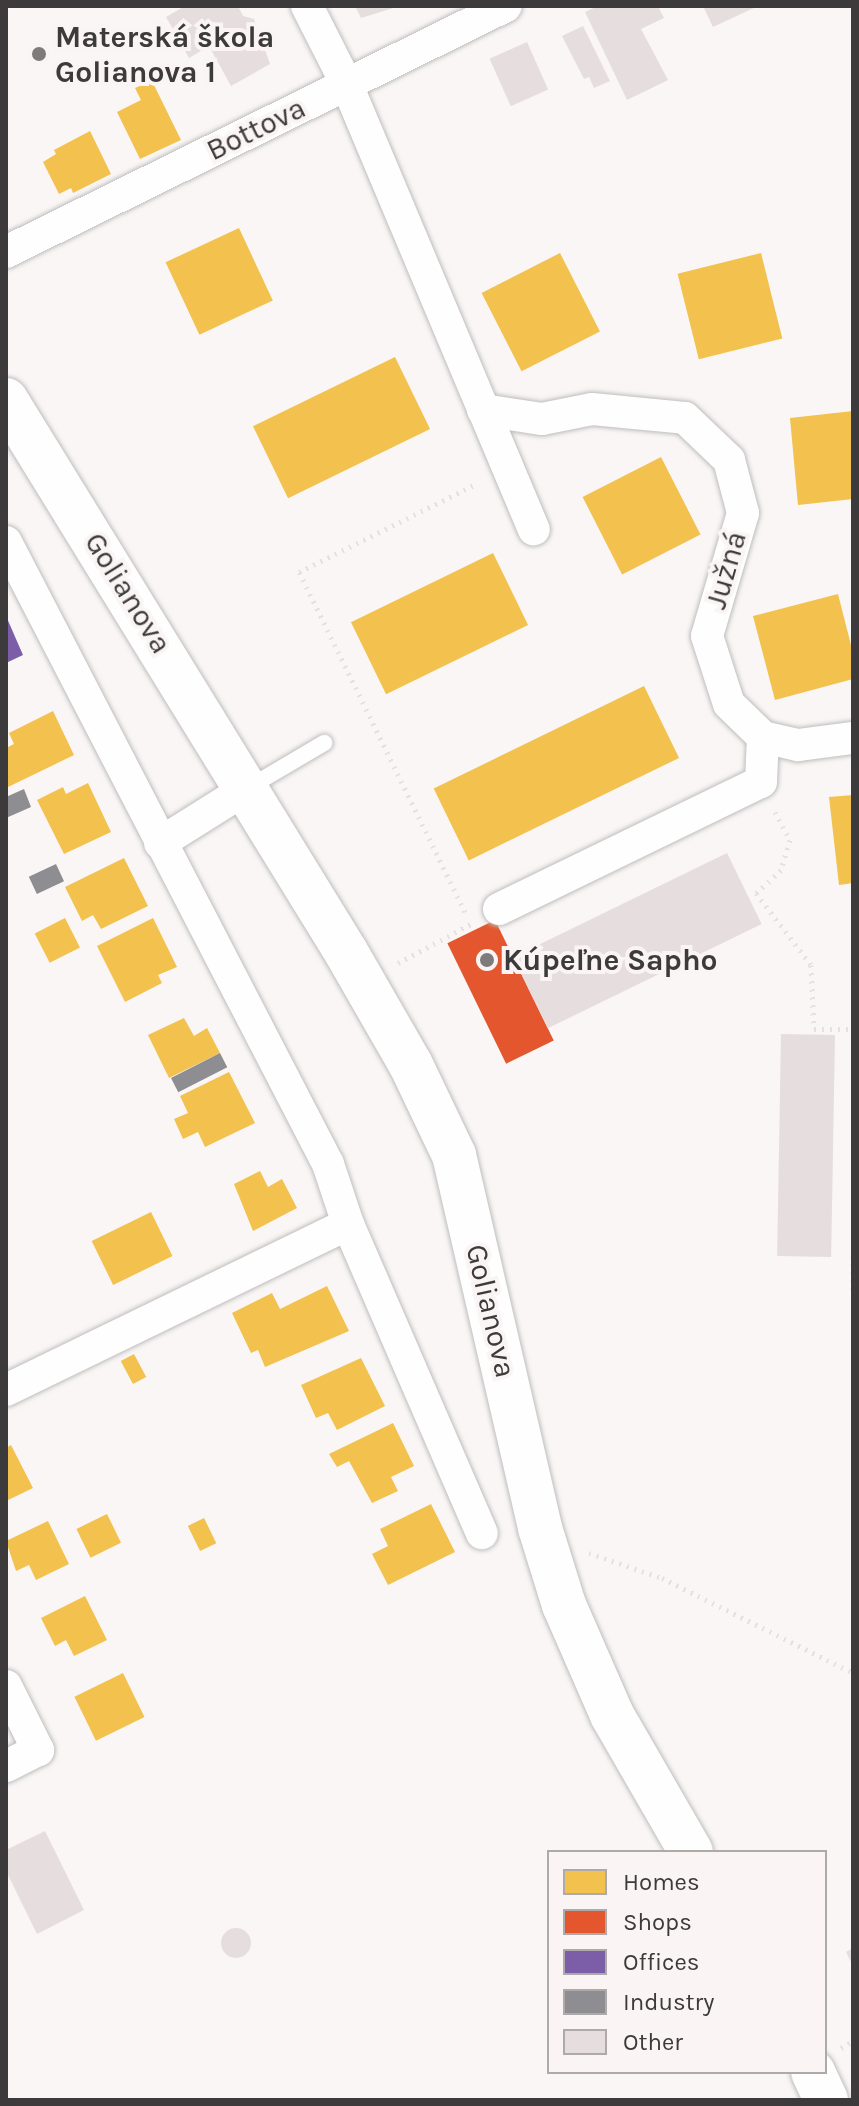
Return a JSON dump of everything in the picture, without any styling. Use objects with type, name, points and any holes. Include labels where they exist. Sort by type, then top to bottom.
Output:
[{"type":"street","points":[[307,6],[347,85],[534,529]]},
{"type":"street","name":"Bottova","points":[[6,252],[506,6]]},
{"type":"street","name":"Golianova","points":[[6,400],[246,789],[411,1065],[454,1155],[540,1528],[564,1605],[612,1715],[690,1850]]},
{"type":"street","name":"Južná","points":[[483,410],[542,419],[592,409],[685,418],[729,460],[743,513],[707,636],[729,704],[763,737]]},
{"type":"street","points":[[6,542],[328,1164],[348,1224],[482,1533]]},
{"type":"street","points":[[499,909],[761,782],[763,737],[798,745],[853,738]]},
{"type":"street","points":[[160,843],[246,789]]},
{"type":"street","points":[[6,1390],[348,1224]]},
{"type":"street","points":[[6,1686],[38,1750],[6,1766]]},
{"type":"street","points":[[814,2074],[826,2100]]},
{"type":"lane","points":[[246,789],[324,743]]},
{"type":"path","points":[[471,924],[299,572],[508,468]]},
{"type":"path","points":[[761,782],[790,840],[781,870],[756,893],[811,965],[814,1029],[853,1029]]},
{"type":"path","points":[[387,969],[499,909]]},
{"type":"path","points":[[853,1256],[853,1294]]},
{"type":"path","points":[[575,1552],[595,1553],[662,1578],[853,1673]]},
{"type":"building: Homes","points":[[152,81],[181,140],[140,159],[117,112],[141,100],[135,88]]},
{"type":"building: Homes","points":[[90,131],[111,174],[73,193],[71,188],[59,194],[43,162],[56,154],[54,150]]},
{"type":"building: Homes","points":[[239,228],[273,301],[199,335],[166,262]]},
{"type":"building: Homes","points":[[560,253],[600,331],[522,371],[482,293]]},
{"type":"building: Homes","points":[[761,253],[782,338],[699,359],[678,274]]},
{"type":"building: Homes","points":[[395,357],[430,429],[288,498],[253,426]]},
{"type":"building: Homes","points":[[853,411],[853,499],[798,505],[790,418]]},
{"type":"building: Homes","points":[[661,457],[700,535],[622,574],[583,497]]},
{"type":"building: Homes","points":[[493,553],[528,625],[386,694],[351,622]]},
{"type":"building: Homes","points":[[838,594],[853,653],[853,679],[775,700],[753,616]]},
{"type":"building: Homes","points":[[644,686],[679,758],[469,860],[434,789]]},
{"type":"building: Homes","points":[[53,711],[74,755],[6,788],[6,748],[14,744],[9,733]]},
{"type":"building: Homes","points":[[88,783],[111,832],[64,854],[37,800],[63,787],[66,794]]},
{"type":"building: Homes","points":[[853,795],[853,883],[839,885],[829,797]]},
{"type":"building: Homes","points":[[124,858],[148,906],[101,929],[93,915],[82,921],[65,887]]},
{"type":"building: Homes","points":[[65,918],[80,947],[50,963],[35,933]]},
{"type":"building: Homes","points":[[153,918],[177,967],[158,975],[162,983],[125,1002],[97,946]]},
{"type":"building: Homes","points":[[184,1018],[194,1036],[207,1028],[220,1053],[169,1078],[148,1035]]},
{"type":"building: Homes","points":[[229,1072],[255,1123],[205,1147],[198,1132],[183,1139],[174,1119],[188,1113],[180,1096]]},
{"type":"building: Homes","points":[[260,1171],[268,1187],[282,1179],[297,1208],[253,1231],[234,1184]]},
{"type":"building: Homes","points":[[151,1212],[172,1256],[113,1285],[92,1241]]},
{"type":"building: Homes","points":[[327,1286],[349,1331],[265,1367],[258,1350],[251,1353],[232,1313],[272,1293],[280,1309]]},
{"type":"building: Homes","points":[[134,1354],[146,1377],[133,1384],[121,1361]]},
{"type":"building: Homes","points":[[361,1358],[385,1406],[337,1430],[328,1413],[316,1418],[301,1385]]},
{"type":"building: Homes","points":[[393,1423],[414,1466],[391,1477],[398,1491],[372,1503],[349,1461],[337,1467],[329,1454]]},
{"type":"building: Homes","points":[[11,1445],[33,1488],[6,1501],[6,1448]]},
{"type":"building: Homes","points":[[431,1504],[455,1552],[388,1585],[372,1554],[388,1546],[380,1529]]},
{"type":"building: Homes","points":[[107,1514],[121,1543],[90,1558],[76,1529]]},
{"type":"building: Homes","points":[[204,1518],[216,1543],[200,1551],[188,1526]]},
{"type":"building: Homes","points":[[48,1521],[69,1564],[36,1580],[29,1565],[16,1571],[6,1541]]},
{"type":"building: Homes","points":[[85,1596],[107,1640],[74,1656],[66,1640],[55,1646],[41,1618]]},
{"type":"building: Homes","points":[[123,1673],[144,1717],[96,1741],[74,1697]]},
{"type":"building: Shops","points":[[495,920],[554,1040],[506,1064],[447,943]]},
{"type":"building: Offices","points":[[6,616],[23,655],[6,663]]},
{"type":"building: Industry","points":[[24,789],[31,807],[6,818],[6,797]]},
{"type":"building: Industry","points":[[56,864],[64,881],[37,894],[29,877]]},
{"type":"building: Industry","points":[[220,1053],[227,1067],[178,1092],[171,1078]]},
{"type":"building: Other","points":[[185,6],[238,6],[243,16],[254,19],[270,64],[231,86],[209,46],[189,58],[166,17]]},
{"type":"building: Other","points":[[355,6],[400,6],[361,18]]},
{"type":"building: Other","points":[[598,6],[658,6],[664,18],[641,29],[668,80],[627,100],[585,12]]},
{"type":"building: Other","points":[[703,6],[758,6],[713,27]]},
{"type":"building: Other","points":[[583,26],[610,81],[594,88],[589,77],[584,79],[562,36]]},
{"type":"building: Other","points":[[527,42],[548,90],[511,106],[490,59]]},
{"type":"building: Other","points":[[727,853],[762,924],[548,1028],[513,957]]},
{"type":"building: Other","points":[[781,1034],[835,1035],[831,1257],[777,1256]]},
{"type":"building: Other","points":[[45,1831],[84,1910],[37,1934],[6,1871],[6,1850]]},
{"type":"building: Other","points":[[236,1928],[242,1929],[250,1937],[250,1949],[242,1957],[236,1958],[230,1957],[222,1949],[221,1943],[222,1937],[230,1929]]},
{"type":"building: Other","points":[[853,1948],[853,1966],[846,1952]]},
{"type":"place","name":"Materská škola Golianova 1","points":[[39,54]]},
{"type":"place","name":"Kúpeľne Sapho","points":[[487,960]]}]
